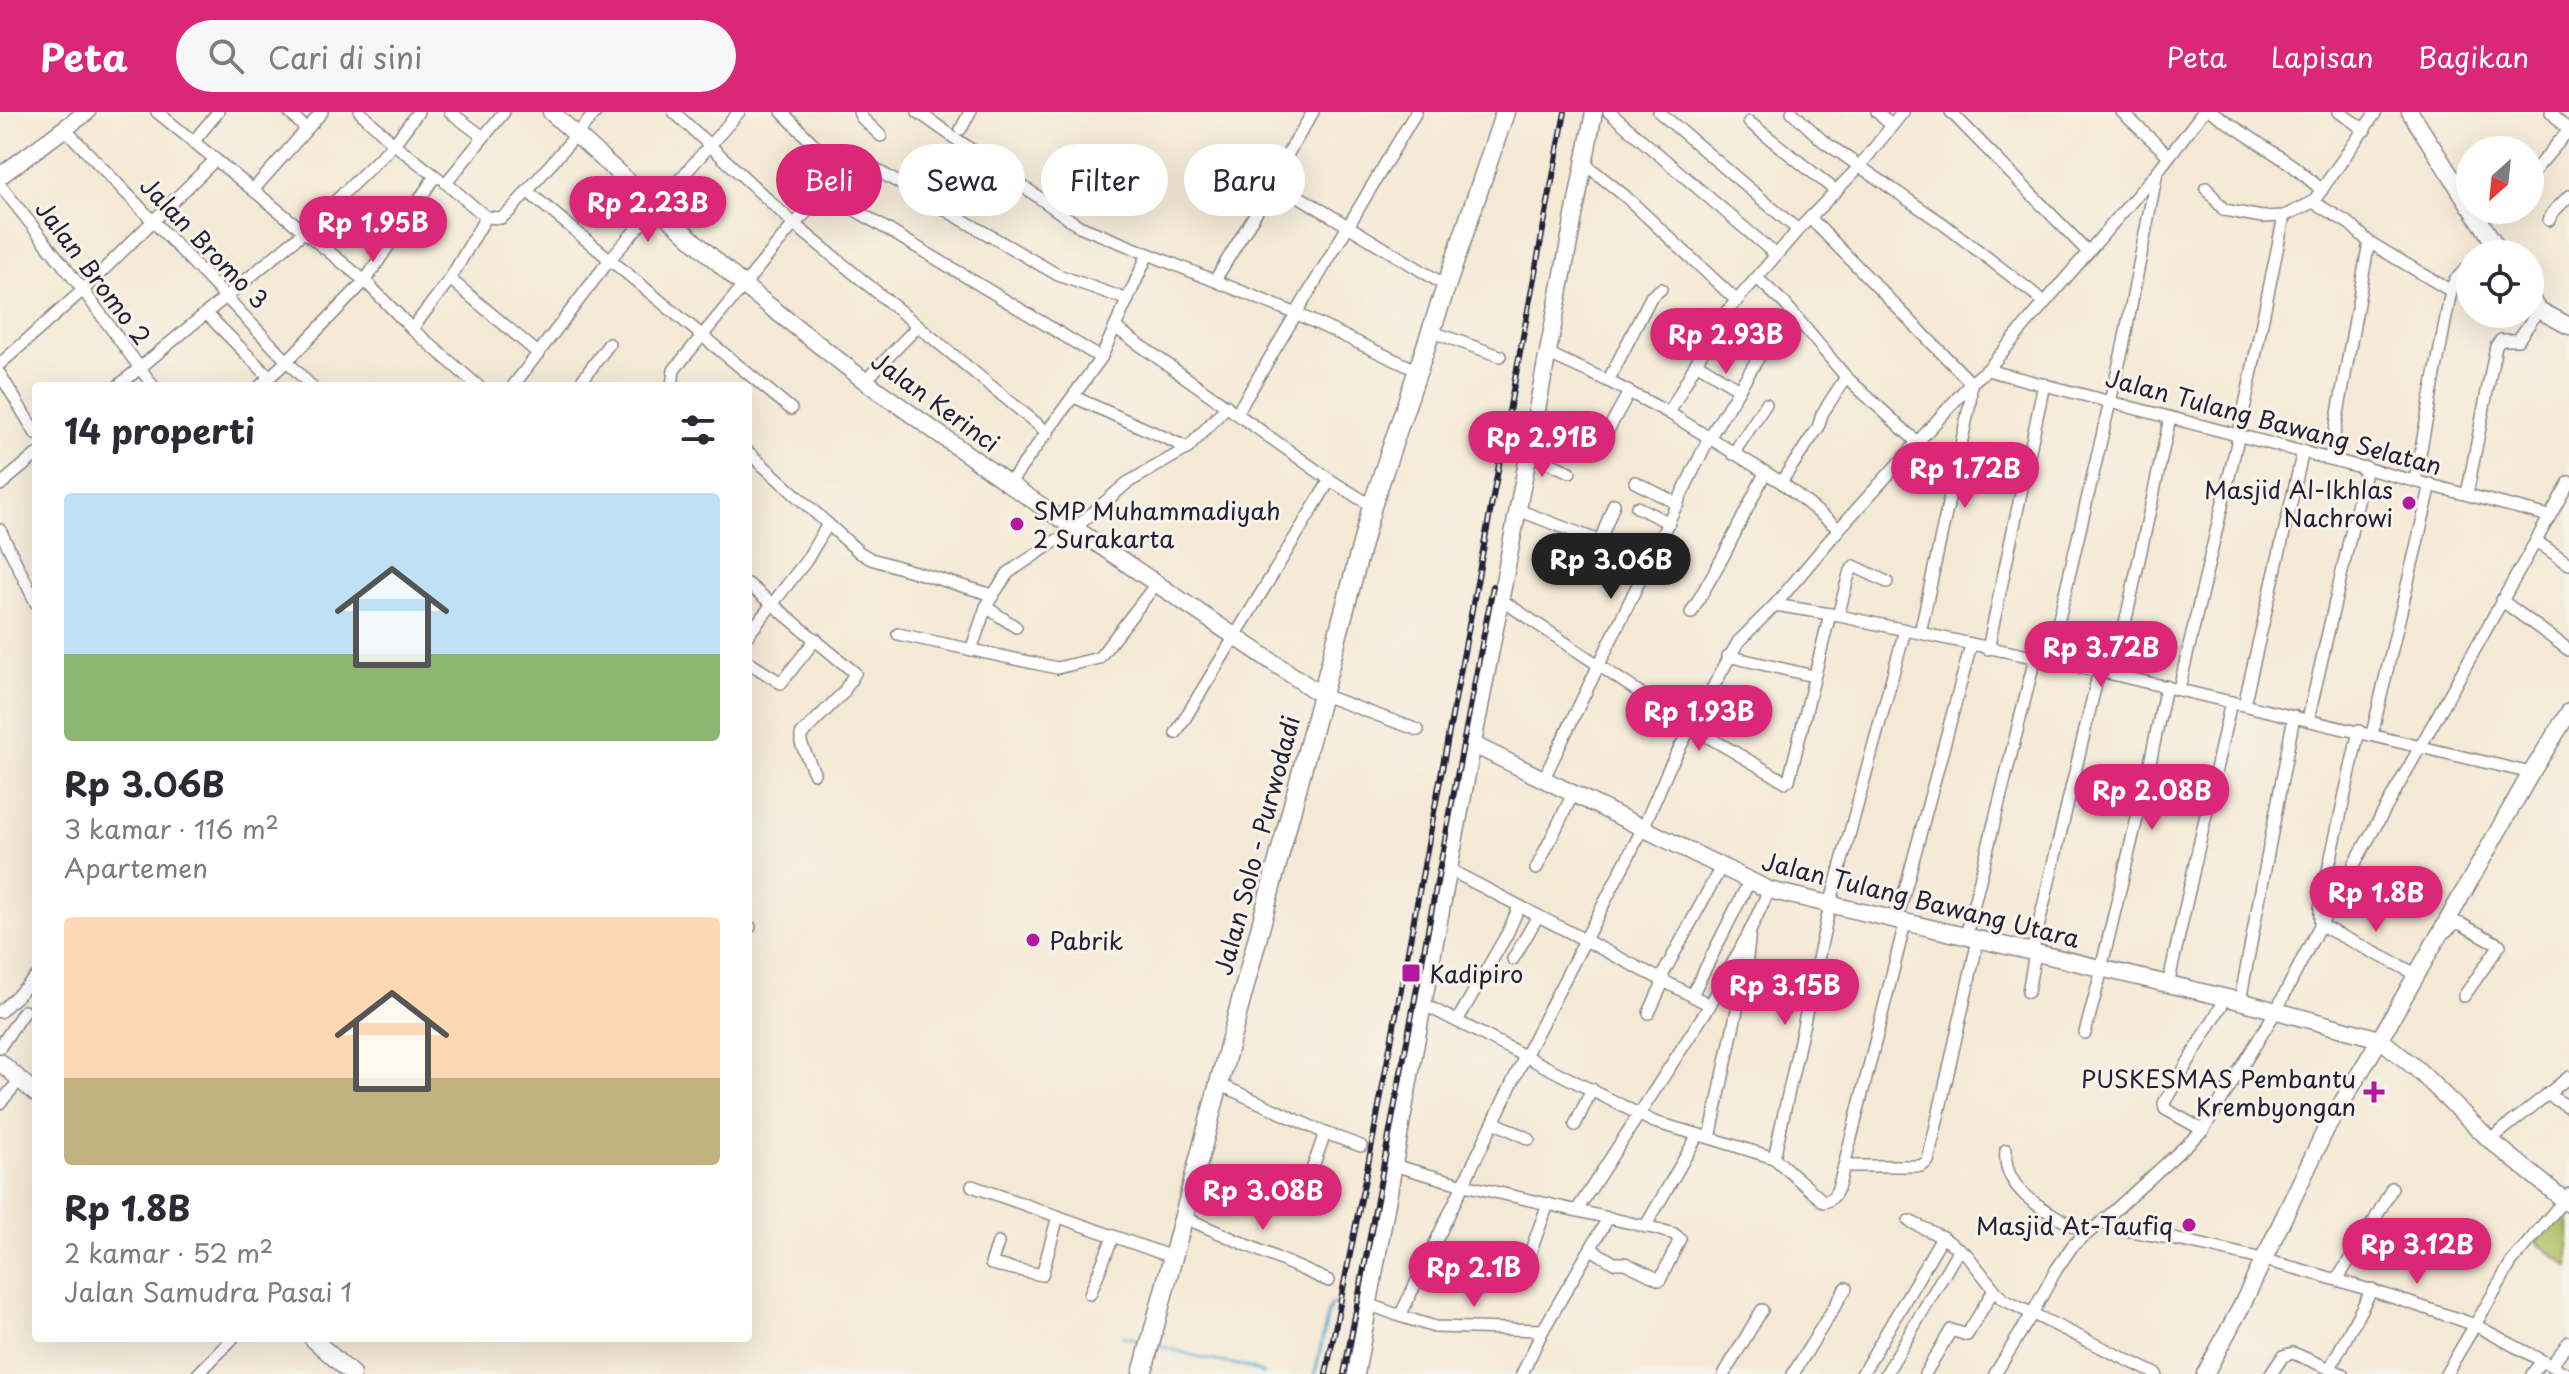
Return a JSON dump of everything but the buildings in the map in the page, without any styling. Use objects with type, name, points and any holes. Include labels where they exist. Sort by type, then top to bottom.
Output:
[{"type":"main road","name":"Jalan Solo - Purwodadi","points":[[1143,1367],[1372,506],[1505,112]]},
{"type":"street","points":[[0,176],[87,112]]},
{"type":"street","points":[[157,112],[365,281],[412,329],[473,382]]},
{"type":"street","points":[[193,142],[218,112]]},
{"type":"street","points":[[289,112],[306,129]]},
{"type":"street","points":[[253,190],[322,112]]},
{"type":"street","points":[[360,112],[394,144],[486,217],[501,218],[596,112]]},
{"type":"street","points":[[123,382],[304,232],[394,144],[418,112]]},
{"type":"street","points":[[450,112],[482,136]]},
{"type":"street","points":[[446,183],[504,112]]},
{"type":"street","name":"Jalan Kerinci","points":[[551,112],[744,286],[865,381],[1009,484],[1320,694]]},
{"type":"street","points":[[674,112],[794,224],[1048,433]]},
{"type":"street","points":[[516,382],[611,258],[739,112]]},
{"type":"street","points":[[782,112],[814,144]]},
{"type":"street","points":[[859,112],[881,136]]},
{"type":"street","points":[[918,112],[1079,226],[1297,314],[1416,370]]},
{"type":"street","points":[[961,129],[970,112]]},
{"type":"street","points":[[1294,144],[1313,112]]},
{"type":"street","points":[[971,650],[986,607],[1008,573],[1075,528],[1127,483],[1188,448],[1232,410],[1297,314],[1416,112]]},
{"type":"street","points":[[1356,1374],[1448,869],[1594,112]]},
{"type":"street","points":[[1609,112],[1776,255]]},
{"type":"street","points":[[1659,112],[1798,230]]},
{"type":"street","points":[[1792,112],[1823,141],[1946,226],[2045,302]]},
{"type":"street","points":[[1877,112],[1892,126]]},
{"type":"street","points":[[1669,413],[1719,321],[1798,230],[1859,167],[1903,112]]},
{"type":"street","points":[[1951,112],[2088,252]]},
{"type":"street","points":[[2122,112],[2169,156]]},
{"type":"street","points":[[1400,1316],[1526,1054],[1728,656],[1917,442],[1971,383],[1987,370],[2157,172],[2203,112]]},
{"type":"street","points":[[2212,112],[2292,165],[2322,190]]},
{"type":"street","points":[[2339,112],[2365,130]]},
{"type":"street","points":[[2206,188],[2224,210],[2262,217],[2284,216],[2313,202],[2376,112]]},
{"type":"street","points":[[2410,112],[2456,184]]},
{"type":"street","points":[[2544,160],[2569,131],[2551,112]]},
{"type":"street","points":[[1749,122],[1836,191]]},
{"type":"street","name":"Jalan Bromo 3","points":[[64,128],[307,382]]},
{"type":"street","points":[[0,364],[83,290],[215,160]]},
{"type":"street","points":[[1585,164],[1625,196],[1737,301]]},
{"type":"street","points":[[2049,661],[2123,347],[2157,172]]},
{"type":"street","points":[[882,175],[1058,275],[1128,300]]},
{"type":"street","points":[[206,313],[264,382],[365,281],[435,176]]},
{"type":"street","name":"Jalan Bromo 2","points":[[0,185],[150,382]]},
{"type":"street","points":[[527,191],[791,409]]},
{"type":"street","points":[[2549,220],[2569,196]]},
{"type":"street","points":[[1305,200],[1445,285]]},
{"type":"street","points":[[2313,202],[2350,224],[2369,242],[2451,291]]},
{"type":"street","points":[[672,382],[674,370],[803,216]]},
{"type":"street","points":[[865,216],[1101,358]]},
{"type":"street","points":[[1215,280],[1254,216]]},
{"type":"street","points":[[2179,689],[2239,434],[2284,216]]},
{"type":"street","points":[[412,329],[450,279],[486,217]]},
{"type":"street","points":[[1810,218],[1971,383],[1970,403],[1920,633]]},
{"type":"street","points":[[2330,458],[2369,242]]},
{"type":"street","points":[[1009,484],[1101,358],[1148,254]]},
{"type":"street","points":[[1757,278],[1785,304],[1846,377],[1917,442]]},
{"type":"street","points":[[450,279],[539,354]]},
{"type":"street","points":[[2415,480],[2451,291],[2456,279]]},
{"type":"street","points":[[1608,381],[1651,297],[1661,289]]},
{"type":"street","points":[[2544,310],[2569,326]]},
{"type":"street","points":[[1543,780],[1709,438],[1765,347],[1719,321]]},
{"type":"street","points":[[865,381],[918,326]]},
{"type":"street","points":[[1116,328],[1330,480],[1372,506]]},
{"type":"street","points":[[2467,494],[2496,346],[2501,340],[2518,340],[2523,328]]},
{"type":"street","points":[[1430,331],[1500,356]]},
{"type":"street","points":[[581,382],[609,344]]},
{"type":"street","points":[[1547,353],[1669,413],[1781,482],[1839,529]]},
{"type":"street","points":[[1696,363],[1739,389]]},
{"type":"street","name":"Jalan Tulang Bawang Selatan","points":[[1987,370],[2549,516]]},
{"type":"street","points":[[0,374],[32,427]]},
{"type":"street","points":[[1781,482],[1818,428],[1822,414],[1846,377]]},
{"type":"street","points":[[1988,649],[2044,384]]},
{"type":"street","points":[[1600,445],[1629,392]]},
{"type":"street","points":[[1074,397],[1188,448]]},
{"type":"street","points":[[1733,454],[1766,404]]},
{"type":"street","points":[[2114,674],[2170,418]]},
{"type":"street","points":[[2168,985],[2303,451]]},
{"type":"street","points":[[1528,454],[1570,472]]},
{"type":"street","points":[[752,456],[841,538],[871,559],[993,595]]},
{"type":"street","points":[[0,485],[32,458]]},
{"type":"street","points":[[2308,720],[2366,467]]},
{"type":"street","points":[[1691,613],[1765,473]]},
{"type":"street","points":[[1176,733],[1330,480]]},
{"type":"street","points":[[1635,482],[1678,504]]},
{"type":"street","points":[[1995,1374],[2056,1270],[2086,1233],[2203,1130],[2276,1011],[2320,925],[2569,482]]},
{"type":"street","points":[[2372,734],[2431,484]]},
{"type":"street","points":[[1600,541],[1614,504]]},
{"type":"street","points":[[1637,507],[1669,523]]},
{"type":"street","points":[[1518,510],[1649,560]]},
{"type":"street","points":[[752,630],[806,561],[828,524]]},
{"type":"street","points":[[0,530],[32,595]]},
{"type":"street","points":[[2536,541],[2569,564]]},
{"type":"street","points":[[1500,599],[1691,727],[1770,776],[1786,782],[1793,774],[1813,676],[1851,565],[1887,582]]},
{"type":"street","points":[[898,634],[1057,668],[1099,658],[1156,584]]},
{"type":"street","points":[[752,587],[855,673],[843,693],[801,735],[801,743],[814,773]]},
{"type":"street","points":[[2501,600],[2569,650]]},
{"type":"street","points":[[1775,605],[2114,674],[2531,773]]},
{"type":"street","points":[[986,607],[1016,627]]},
{"type":"street","points":[[1774,1158],[1830,905],[1905,630]]},
{"type":"street","points":[[752,665],[778,684],[781,683],[816,639]]},
{"type":"street","points":[[1423,1004],[1654,1122],[1774,1158],[1824,1202],[1835,1197],[1971,645]]},
{"type":"street","points":[[1728,656],[1813,676]]},
{"type":"street","points":[[1844,1166],[1921,1166],[1928,1161],[1972,938],[2035,658]]},
{"type":"street","points":[[2028,992],[2034,953],[2099,671]]},
{"type":"street","points":[[2085,1033],[2166,686]]},
{"type":"street","points":[[1320,694],[1418,730]]},
{"type":"street","points":[[2205,1374],[2241,1307],[2325,1131],[2569,712]]},
{"type":"street","points":[[2203,1130],[2165,1109],[2164,1103],[2233,999],[2294,716]]},
{"type":"street","points":[[2320,925],[2320,907],[2359,731]]},
{"type":"street","name":"Jalan Tulang Bawang Utara","points":[[1472,744],[1769,890],[2233,999],[2380,1039]]},
{"type":"street","points":[[1536,869],[1573,794]]},
{"type":"street","points":[[1649,1013],[1663,978],[1721,867]]},
{"type":"street","points":[[1448,869],[1710,1005]]},
{"type":"street","points":[[1693,993],[1749,882]]},
{"type":"street","points":[[1577,1210],[1710,1005],[1769,890]]},
{"type":"street","points":[[1457,1021],[1519,907]]},
{"type":"street","points":[[1513,959],[1538,916]]},
{"type":"street","points":[[2438,937],[2456,923],[2500,945],[2464,996]]},
{"type":"street","points":[[2320,925],[2416,974]]},
{"type":"street","points":[[1645,1227],[1704,1136],[1746,967],[1750,931]]},
{"type":"street","points":[[0,1012],[32,981]]},
{"type":"street","points":[[0,1047],[24,1011]]},
{"type":"street","points":[[2380,1039],[2418,1070],[2490,1140],[2567,1199],[2511,1263],[2446,1374]]},
{"type":"street","points":[[0,1062],[30,1083],[0,1103]]},
{"type":"street","points":[[2490,1140],[2569,1077]]},
{"type":"street","points":[[1219,1084],[1325,1133],[1361,1146]]},
{"type":"street","points":[[1575,1125],[1592,1089]]},
{"type":"street","points":[[2548,1095],[2569,1107]]},
{"type":"street","points":[[1494,1122],[1529,1139]]},
{"type":"street","points":[[1303,1195],[1325,1133]]},
{"type":"street","points":[[2006,1150],[2007,1169],[2019,1188],[2042,1207],[2086,1233]]},
{"type":"street","points":[[1393,1165],[1679,1237],[1660,1280],[1625,1263],[1614,1263],[1591,1249]]},
{"type":"street","points":[[972,1186],[1172,1257]]},
{"type":"street","points":[[2338,1278],[2392,1188]]},
{"type":"street","points":[[1523,1272],[1548,1204]]},
{"type":"street","points":[[998,1243],[991,1264],[1042,1275],[1058,1216]]},
{"type":"street","points":[[1183,1217],[1329,1281]]},
{"type":"street","points":[[1522,1374],[1543,1330],[1607,1220]]},
{"type":"street","points":[[1909,1221],[1959,1249],[2002,1299],[2156,1374]]},
{"type":"street","points":[[2102,1222],[2121,1229],[2263,1257],[2372,1289],[2475,1325],[2567,1374]]},
{"type":"street","points":[[1090,1294],[1113,1237]]},
{"type":"street","points":[[1862,1374],[1942,1237]]},
{"type":"street","points":[[1889,1373],[1959,1249]]},
{"type":"street","points":[[1793,1374],[1846,1288]]},
{"type":"street","points":[[2330,1368],[2372,1289]]},
{"type":"street","points":[[1925,1374],[1950,1331],[1967,1335],[1993,1291]]},
{"type":"street","points":[[1368,1304],[1435,1327],[1543,1330]]},
{"type":"street","points":[[1724,1374],[1762,1310]]},
{"type":"street","points":[[198,1374],[229,1342]]},
{"type":"street","points":[[316,1342],[352,1374]]},
{"type":"street","points":[[2532,1374],[2569,1342]]},
{"type":"street","points":[[2271,1374],[2283,1356],[2293,1353],[2342,1374]]},
{"type":"green space","points":[[2563,1208],[2569,1212],[2569,1267],[2536,1242]]},
{"type":"waterway","points":[[1315,1374],[1328,1312],[1334,1304]]},
{"type":"waterway","points":[[1123,1336],[1143,1341]]},
{"type":"waterway","points":[[1158,1345],[1205,1359],[1244,1366],[1264,1374]]},
{"type":"railway","points":[[1326,1374],[1565,112]]},
{"type":"railway","points":[[1344,1374],[1493,586]]},
{"type":"place","name":"Masjid Al-Ikhlas Nachrowi","points":[[2409,503]]},
{"type":"place","name":"SMP Muhammadiyah 2 Surakarta","points":[[1017,524]]},
{"type":"place","name":"Pabrik","points":[[1033,940]]},
{"type":"place","name":"Kadipiro","points":[[1411,973]]},
{"type":"place","name":"PUSKESMAS Pembantu Krembyongan","points":[[2374,1092]]},
{"type":"place","name":"Masjid At-Taufiq","points":[[2189,1225]]}]
